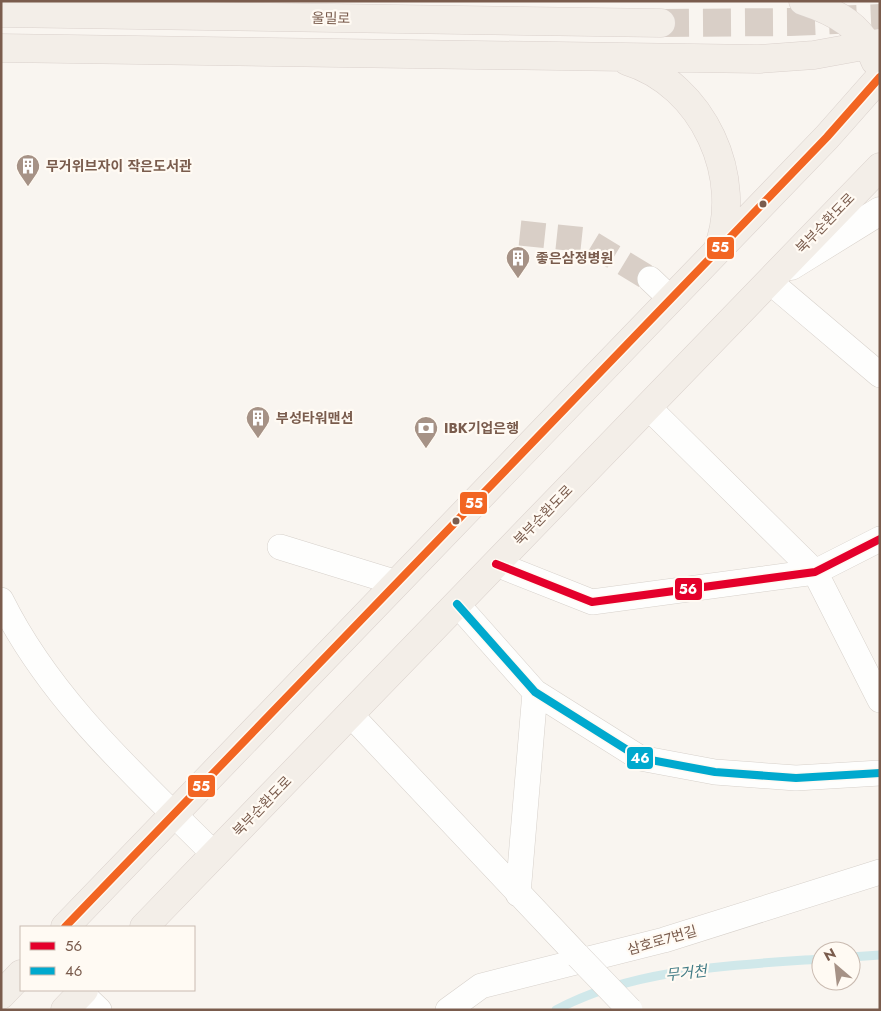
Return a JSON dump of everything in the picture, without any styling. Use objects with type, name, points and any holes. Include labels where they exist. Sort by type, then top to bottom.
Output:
[{"type":"main road","points":[[67,926],[827,137],[880,78],[875,44],[843,17],[803,1]]},
{"type":"main road","name":"울밀로","points":[[1,13],[661,23]]},
{"type":"main road","points":[[1,48],[759,59],[814,55],[875,44]]},
{"type":"main road","points":[[613,57],[651,72],[673,87],[691,102],[711,135],[725,183],[727,203],[723,235],[716,252]]},
{"type":"main road","points":[[827,137],[880,96]]},
{"type":"main road","name":"북부순환도로","points":[[145,926],[871,176],[880,146]]},
{"type":"main road","points":[[769,281],[880,211]]},
{"type":"main road","points":[[1,995],[20,975]]},
{"type":"street","points":[[650,279],[671,299]]},
{"type":"street","points":[[769,281],[880,374]]},
{"type":"street","points":[[648,406],[815,572],[880,700]]},
{"type":"street","points":[[496,564],[592,602],[815,572],[880,538]]},
{"type":"street","points":[[280,547],[397,583]]},
{"type":"street","points":[[1,600],[15,628],[50,681],[110,750],[215,855]]},
{"type":"street","points":[[457,604],[535,692],[640,758],[715,772],[796,778],[880,774]]},
{"type":"street","points":[[518,894],[535,692]]},
{"type":"street","points":[[350,714],[518,894],[630,1010]]},
{"type":"street","name":"삼호로7번길","points":[[448,1010],[481,986],[664,940],[880,872]]},
{"type":"waterway","name":"무거천","points":[[861,956],[880,955]]},
{"type":"waterway","name":"무거천","points":[[556,1010],[586,996],[618,985],[651,977],[720,967],[811,960]]},
{"type":"tunnel","points":[[661,23],[790,22],[880,18]]},
{"type":"tunnel","points":[[520,233],[586,240],[650,279]]},
{"type":"transit line","name":"55","points":[[66,926],[827,137],[880,77]]},
{"type":"transit line","name":"56","points":[[496,564],[592,602],[815,572],[880,539]]},
{"type":"transit line","name":"46","points":[[457,604],[535,692],[640,758],[715,772],[796,778],[880,773]]},
{"type":"place","name":"무거위브자이 작은도서관","points":[[28,187]]},
{"type":"place","name":"좋은삼정병원","points":[[518,279]]},
{"type":"place","name":"부성타워맨션","points":[[258,439]]},
{"type":"place","name":"IBK기업은행","points":[[426,449]]}]
